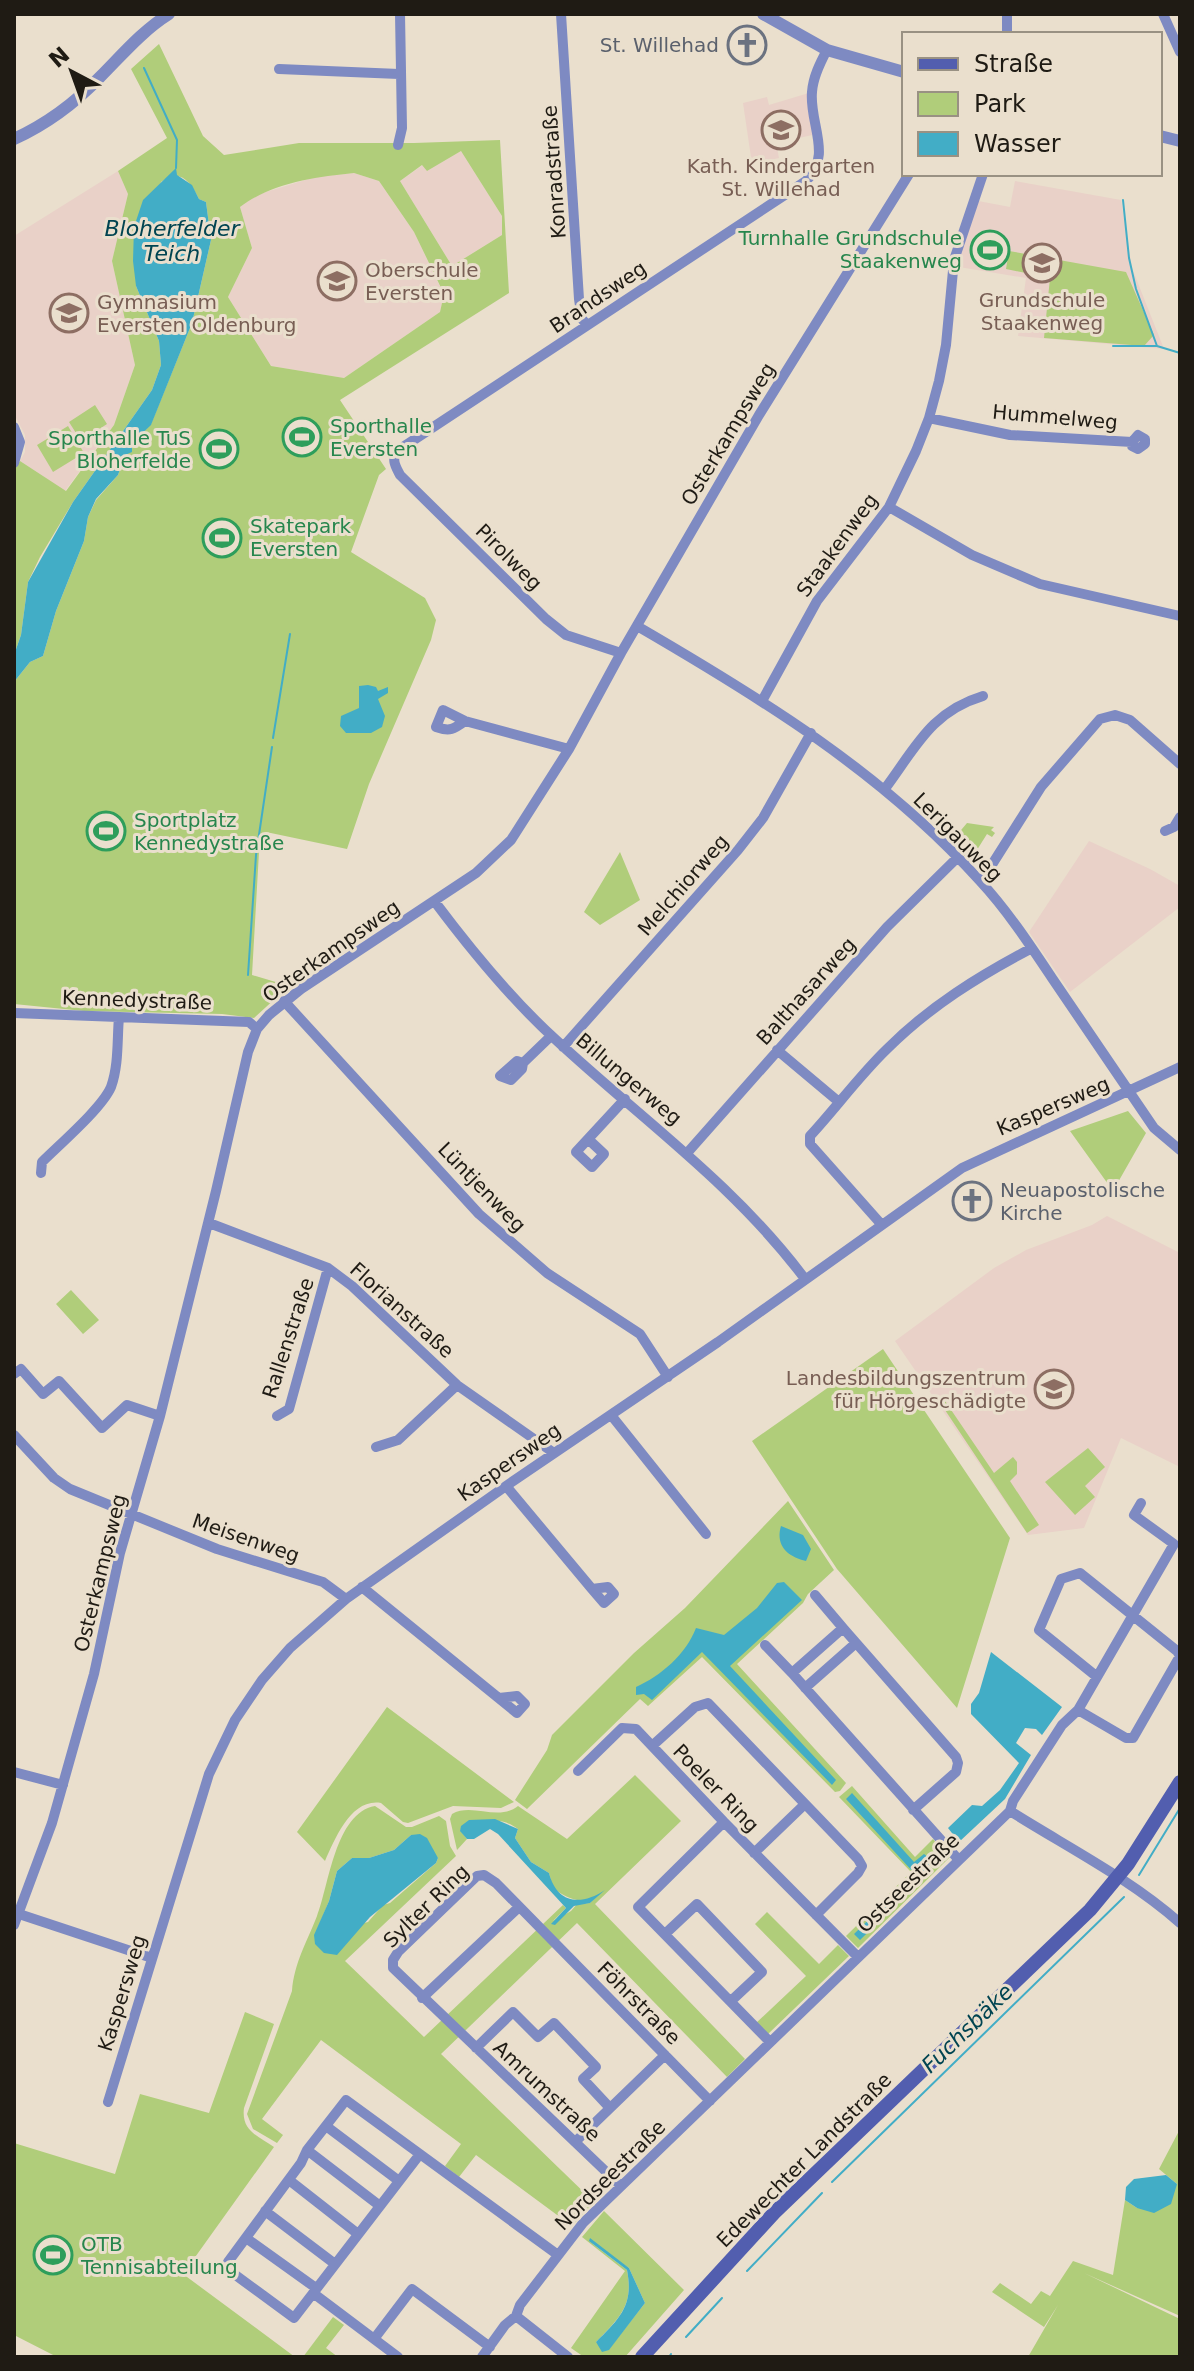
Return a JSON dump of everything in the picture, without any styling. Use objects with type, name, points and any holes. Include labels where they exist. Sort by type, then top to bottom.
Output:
[{"type":"main road","name":"Edewechter Landstraße","points":[[644,2355],[774,2213],[1057,1943],[1118,1877],[1180,1782]]},
{"type":"street","points":[[398,145],[402,128],[400,14]]},
{"type":"street","name":"Konradstraße","points":[[561,14],[579,299],[582,319],[587,325]]},
{"type":"street","points":[[763,14],[827,50],[902,71]]},
{"type":"street","points":[[1163,14],[1180,52]]},
{"type":"street","points":[[14,139],[65,109],[165,15]]},
{"type":"street","name":"Brandsweg","points":[[393,459],[397,451],[789,194],[813,175],[819,162],[820,147],[812,110],[812,90],[827,50]]},
{"type":"street","points":[[279,69],[399,74]]},
{"type":"street","name":"Osterkampsweg","points":[[14,1925],[43,1850],[94,1674],[120,1553],[160,1416],[248,1052],[257,1029],[284,1001],[486,866],[511,840],[569,749],[759,415],[908,176]]},
{"type":"street","name":"Staakenweg","points":[[762,701],[817,601],[889,507],[929,418],[946,345],[953,266],[982,176]]},
{"type":"street","name":"Hummelweg","points":[[929,418],[1010,435],[1132,442]]},
{"type":"street","points":[[14,427],[20,442],[14,463]]},
{"type":"street","name":"Pirolweg","points":[[393,459],[400,475],[546,619],[566,635],[621,653]]},
{"type":"street","points":[[889,507],[972,555],[1040,584],[1180,616]]},
{"type":"street","name":"Lerigauweg","points":[[637,626],[811,733],[884,790],[957,858],[981,882],[1032,948],[1154,1128],[1180,1150]]},
{"type":"street","points":[[884,790],[914,745],[935,721],[962,702],[983,696]]},
{"type":"street","points":[[981,882],[1041,787],[1100,719],[1115,715],[1130,720],[1180,764]]},
{"type":"street","points":[[465,721],[569,749]]},
{"type":"street","name":"Melchiorweg","points":[[563,1047],[738,850],[763,818],[811,733]]},
{"type":"street","points":[[1165,831],[1174,827],[1180,817]]},
{"type":"street","name":"Balthasarweg","points":[[688,1152],[887,927],[957,858]]},
{"type":"street","name":"Billungerweg","points":[[435,902],[467,945],[551,1036],[688,1152],[763,1228],[805,1279]]},
{"type":"street","points":[[881,1224],[808,1140],[885,1050],[935,1006],[1032,948]]},
{"type":"street","name":"Lüntjenweg","points":[[284,1001],[479,1214],[547,1273],[640,1334],[668,1377]]},
{"type":"street","name":"Kennedystraße","points":[[14,1013],[249,1022],[257,1029]]},
{"type":"street","points":[[41,1173],[42,1162],[110,1088],[119,1017]]},
{"type":"street","points":[[523,1063],[551,1036]]},
{"type":"street","points":[[777,1050],[839,1102]]},
{"type":"street","name":"Kaspersweg","points":[[108,2102],[220,1745],[262,1680],[290,1648],[362,1587],[973,1162],[1180,1067]]},
{"type":"street","points":[[588,1139],[625,1099]]},
{"type":"street","name":"Florianstraße","points":[[209,1223],[328,1268],[352,1286],[457,1385],[554,1453]]},
{"type":"street","name":"Rallenstraße","points":[[277,1416],[289,1409],[328,1268]]},
{"type":"street","points":[[14,1374],[21,1369],[43,1394],[59,1381],[102,1428],[127,1405],[160,1416]]},
{"type":"street","points":[[376,1447],[398,1440],[457,1385]]},
{"type":"street","points":[[611,1415],[706,1534]]},
{"type":"street","name":"Meisenweg","points":[[14,1435],[61,1483],[217,1549],[323,1582],[346,1599]]},
{"type":"street","points":[[506,1486],[592,1589]]},
{"type":"street","name":"Ostseestraße","points":[[741,2069],[1010,1811],[1013,1801],[1062,1725],[1078,1710],[1174,1544],[1134,1515],[1141,1503]]},
{"type":"street","points":[[1078,1710],[1126,1738],[1133,1738],[1180,1656],[1132,1613],[1080,1573],[1061,1579],[1039,1630],[1096,1676]]},
{"type":"street","points":[[362,1587],[499,1698]]},
{"type":"street","points":[[815,1595],[956,1757],[956,1772],[913,1810]]},
{"type":"street","points":[[792,1673],[843,1628]]},
{"type":"street","points":[[805,1688],[856,1643]]},
{"type":"street","points":[[765,1645],[958,1859]]},
{"type":"street","name":"Poeler Ring","points":[[652,1746],[695,1707],[708,1703],[862,1866],[816,1915]]},
{"type":"street","name":"Poeler Ring","points":[[578,1771],[622,1728],[636,1729],[858,1957]]},
{"type":"street","points":[[14,1772],[63,1785]]},
{"type":"street","name":"Poeler Ring","points":[[754,1853],[805,1804]]},
{"type":"street","points":[[1010,1811],[1118,1877],[1180,1923]]},
{"type":"street","points":[[724,1822],[638,1907],[770,2042]]},
{"type":"street","name":"Sylter Ring","points":[[448,2022],[397,1974],[393,1960],[477,1876],[484,1875],[496,1883],[542,1931]]},
{"type":"street","points":[[665,1934],[697,1904],[762,1972],[731,2001]]},
{"type":"street","points":[[422,1998],[519,1907]]},
{"type":"street","points":[[19,1914],[152,1958]]},
{"type":"street","name":"Föhrstraße","points":[[542,1931],[710,2101]]},
{"type":"street","points":[[476,2048],[513,2012],[538,2037],[554,2023],[596,2067],[583,2079],[610,2108]]},
{"type":"street","name":"Amrumstraße","points":[[448,2022],[621,2186]]},
{"type":"street","points":[[575,2142],[665,2055]]},
{"type":"street","name":"Nordseestraße","points":[[482,2357],[505,2325],[516,2316],[520,2305],[583,2223],[741,2069]]},
{"type":"street","points":[[420,2154],[294,2318],[230,2271],[228,2262],[346,2100],[420,2154],[558,2255]]},
{"type":"street","points":[[326,2126],[399,2181]]},
{"type":"street","points":[[307,2150],[380,2206]]},
{"type":"street","points":[[289,2180],[358,2234]]},
{"type":"street","points":[[265,2211],[335,2264]]},
{"type":"street","points":[[246,2238],[398,2357]]},
{"type":"street","points":[[374,2339],[412,2289],[490,2347]]},
{"type":"street","points":[[516,2316],[568,2357]]},
{"type":"shaded area","name":"Kath. Kindergarten St. Willehad","points":[[812,92],[817,134],[776,143],[779,158],[752,164],[743,103],[767,97],[769,105]]},
{"type":"shaded area","points":[[461,151],[502,216],[502,235],[452,266],[400,181],[423,165],[427,171]]},
{"type":"shaded area","name":"Gymnasium Eversten Oldenburg","points":[[118,171],[128,194],[112,261],[135,365],[114,425],[65,491],[20,461],[25,452],[25,435],[14,414],[14,236]]},
{"type":"shaded area","name":"Oberschule Eversten","points":[[354,173],[379,181],[414,232],[444,295],[440,312],[344,378],[271,366],[228,297],[252,248],[240,207],[256,195],[315,177]]},
{"type":"shaded area","name":"Grundschule Staakenweg","points":[[1015,181],[1121,200],[1132,268],[1164,349],[1018,336],[1026,278],[953,266],[973,200],[1010,207]]},
{"type":"shaded area","points":[[1089,841],[1180,886],[1180,907],[1070,992],[1029,932]]},
{"type":"shaded area","name":"Landesbildungszentrum für Hörgeschädigte","points":[[1107,1216],[1180,1253],[1180,1467],[1121,1438],[1084,1528],[1028,1535],[895,1341],[994,1268],[1026,1250],[1092,1225]]},
{"type":"green space","points":[[159,44],[203,136],[224,155],[299,143],[500,140],[509,293],[340,400],[386,469],[379,475],[351,552],[425,598],[436,620],[431,640],[369,784],[347,849],[266,832],[259,852],[252,975],[289,986],[254,1018],[222,1014],[84,1011],[14,1004],[14,682],[30,662],[43,656],[56,611],[84,541],[88,517],[96,500],[118,475],[132,444],[151,424],[192,323],[211,240],[206,202],[199,199],[184,178],[174,176],[161,182],[136,286],[159,341],[161,365],[152,390],[73,502],[40,557],[28,582],[21,635],[14,655],[14,469],[20,461],[66,491],[114,425],[135,365],[112,261],[128,194],[118,171],[167,138],[131,69]],"holes":[[[461,151],[502,216],[502,235],[452,266],[400,181],[422,165],[427,171]],[[354,173],[379,181],[414,232],[444,294],[440,312],[344,378],[271,366],[228,297],[252,248],[240,207],[280,187],[309,179]]]},
{"type":"green space","points":[[1009,251],[1126,272],[1154,335],[1144,346],[1044,338],[1050,278],[1006,269]]},
{"type":"green space","points":[[95,405],[107,424],[81,441],[69,422]]},
{"type":"green space","points":[[68,426],[84,453],[53,472],[37,445]]},
{"type":"green space","points":[[967,823],[994,827],[991,830],[995,833],[992,837],[987,834],[970,861],[951,842]]},
{"type":"green space","points":[[620,852],[640,900],[600,925],[584,912]]},
{"type":"green space","points":[[1128,1111],[1146,1133],[1113,1191],[1070,1131]]},
{"type":"green space","points":[[71,1290],[99,1320],[83,1334],[56,1304]]},
{"type":"green space","points":[[883,1349],[1010,1538],[957,1708],[837,1569],[752,1441]]},
{"type":"green space","points":[[943,1398],[994,1473],[1013,1457],[1017,1462],[1017,1474],[1010,1481],[1039,1525],[1027,1533],[939,1401]]},
{"type":"green space","points":[[1088,1448],[1105,1467],[1085,1486],[1095,1497],[1075,1515],[1045,1482]]},
{"type":"green space","points":[[788,1501],[834,1570],[737,1664],[846,1783],[840,1791],[835,1792],[702,1657],[648,1706],[640,1699],[527,1809],[515,1800],[547,1750],[552,1735],[634,1653],[685,1608]]},
{"type":"green space","points":[[387,1707],[514,1802],[501,1808],[453,1806],[408,1823],[381,1803],[370,1803],[353,1813],[346,1822],[325,1861],[297,1832]]},
{"type":"green space","points":[[635,1775],[681,1821],[595,1904],[745,2059],[727,2077],[577,1923],[441,2054],[594,2202],[572,2226],[476,2155],[459,2177],[445,2166],[461,2144],[321,2040],[262,2119],[283,2135],[277,2143],[253,2129],[247,2114],[292,1991],[298,1962],[317,1916],[336,1852],[351,1822],[375,1806],[406,1827],[439,1816],[446,1821],[450,1846],[456,1856],[345,1961],[424,2037],[563,1905],[566,1908],[553,1921],[577,1904],[590,1903],[596,1896],[584,1900],[573,1899],[553,1888],[549,1873],[531,1862],[515,1838],[518,1829],[511,1824],[489,1821],[460,1830],[467,1839],[457,1850],[450,1819],[452,1814],[468,1810],[502,1812],[518,1806],[567,1839]],"holes":[[[411,1835],[438,1858],[390,1903],[383,1905],[368,1922],[315,1935],[337,1871],[352,1858],[369,1858],[394,1850]]]},
{"type":"green space","points":[[852,1786],[915,1857],[933,1839],[950,1857],[858,1948],[846,1936],[911,1872],[839,1797]]},
{"type":"green space","points":[[767,1912],[819,1964],[838,1945],[849,1956],[767,2035],[755,2024],[806,1976],[755,1924]]},
{"type":"green space","points":[[245,2012],[274,2024],[244,2108],[244,2116],[248,2128],[274,2147],[183,2274],[295,2357],[57,2357],[14,2335],[14,2143],[115,2174],[140,2094],[209,2113]]},
{"type":"green space","points":[[1180,2129],[1180,2316],[1084,2273],[1180,2319],[1180,2357],[1028,2357],[1058,2305],[1044,2327],[992,2292],[1000,2283],[1031,2304],[1041,2291],[1050,2296],[1073,2261],[1113,2275],[1125,2200],[1137,2208],[1177,2184],[1159,2169]]},
{"type":"green space","points":[[604,2211],[684,2290],[625,2357],[584,2357],[571,2348],[625,2271],[582,2237]],"holes":[[[589,2241],[629,2268],[645,2303],[609,2349],[596,2342],[627,2302],[627,2270]]]},
{"type":"green space","points":[[333,2317],[344,2325],[326,2348],[338,2357],[303,2357]]},
{"type":"water","name":"Bloherfelder Teich","points":[[176,168],[177,175],[192,185],[199,199],[206,202],[211,240],[192,323],[151,425],[132,443],[132,452],[125,455],[118,475],[96,499],[43,656],[30,662],[14,682],[14,655],[21,635],[28,582],[73,502],[152,390],[161,365],[159,341],[136,286],[134,227],[143,200]]},
{"type":"water","points":[[359,686],[376,687],[378,691],[388,687],[388,693],[378,699],[385,716],[382,727],[371,733],[346,733],[340,726],[341,716],[359,708]]},
{"type":"water","points":[[781,1526],[803,1535],[811,1549],[806,1561],[784,1550],[780,1539]]},
{"type":"water","points":[[784,1582],[802,1600],[730,1666],[836,1780],[832,1785],[702,1652],[652,1700],[644,1694],[636,1695],[636,1687],[655,1677],[679,1655],[696,1628],[724,1635],[757,1608],[777,1583]]},
{"type":"water","points":[[991,1652],[1062,1707],[1042,1735],[1036,1729],[1025,1728],[1016,1743],[1031,1755],[1005,1799],[959,1842],[948,1828],[972,1805],[982,1806],[1000,1790],[1019,1763],[971,1714],[971,1704],[979,1693]]},
{"type":"water","points":[[852,1793],[914,1862],[924,1854],[933,1861],[894,1907],[860,1940],[854,1934],[915,1874],[846,1799]]},
{"type":"water","points":[[495,1819],[518,1829],[515,1838],[531,1862],[549,1873],[564,1896],[579,1900],[605,1890],[590,1903],[574,1906],[555,1925],[551,1924],[566,1908],[498,1834],[490,1829],[474,1839],[467,1839],[460,1831],[469,1820]]},
{"type":"water","points":[[420,1834],[427,1838],[438,1858],[436,1863],[370,1917],[337,1955],[324,1953],[315,1944],[314,1935],[329,1901],[337,1871],[352,1858],[369,1858],[394,1850],[411,1835]]},
{"type":"water","points":[[1166,2175],[1177,2184],[1171,2204],[1154,2213],[1125,2200],[1126,2187],[1134,2179]]},
{"type":"water","points":[[590,2238],[629,2268],[645,2303],[609,2350],[602,2352],[596,2342],[623,2310],[629,2282],[627,2270],[589,2241]]},
{"type":"waterway","points":[[144,68],[177,140],[176,168]]},
{"type":"waterway","points":[[1123,200],[1129,258],[1136,289],[1157,346]]},
{"type":"waterway","points":[[1113,346],[1157,346],[1180,353]]},
{"type":"waterway","points":[[273,738],[290,634]]},
{"type":"waterway","points":[[248,975],[256,855],[272,747]]},
{"type":"waterway","name":"Fuchsbäke","points":[[1139,1875],[1180,1808]]},
{"type":"waterway","name":"Fuchsbäke","points":[[832,2182],[1124,1897]]},
{"type":"waterway","name":"Fuchsbäke","points":[[747,2271],[822,2193]]},
{"type":"waterway","name":"Fuchsbäke","points":[[686,2337],[722,2298]]},
{"type":"place","name":"St. Willehad","points":[[747,45]]},
{"type":"place","name":"Kath. Kindergarten St. Willehad","points":[[781,130]]},
{"type":"place","name":"Turnhalle Grundschule Staakenweg","points":[[990,250]]},
{"type":"place","name":"Grundschule Staakenweg","points":[[1042,263]]},
{"type":"place","name":"Oberschule Eversten","points":[[337,281]]},
{"type":"place","name":"Gymnasium Eversten Oldenburg","points":[[69,313]]},
{"type":"place","name":"Sporthalle Eversten","points":[[302,437]]},
{"type":"place","name":"Sporthalle TuS Bloherfelde","points":[[219,449]]},
{"type":"place","name":"Skatepark Eversten","points":[[222,538]]},
{"type":"place","name":"Sportplatz Kennedystraße","points":[[106,831]]},
{"type":"place","name":"Neuapostolische Kirche","points":[[972,1201]]},
{"type":"place","name":"Landesbildungszentrum für Hörgeschädigte","points":[[1054,1389]]},
{"type":"place","name":"OTB Tennisabteilung","points":[[53,2255]]}]
